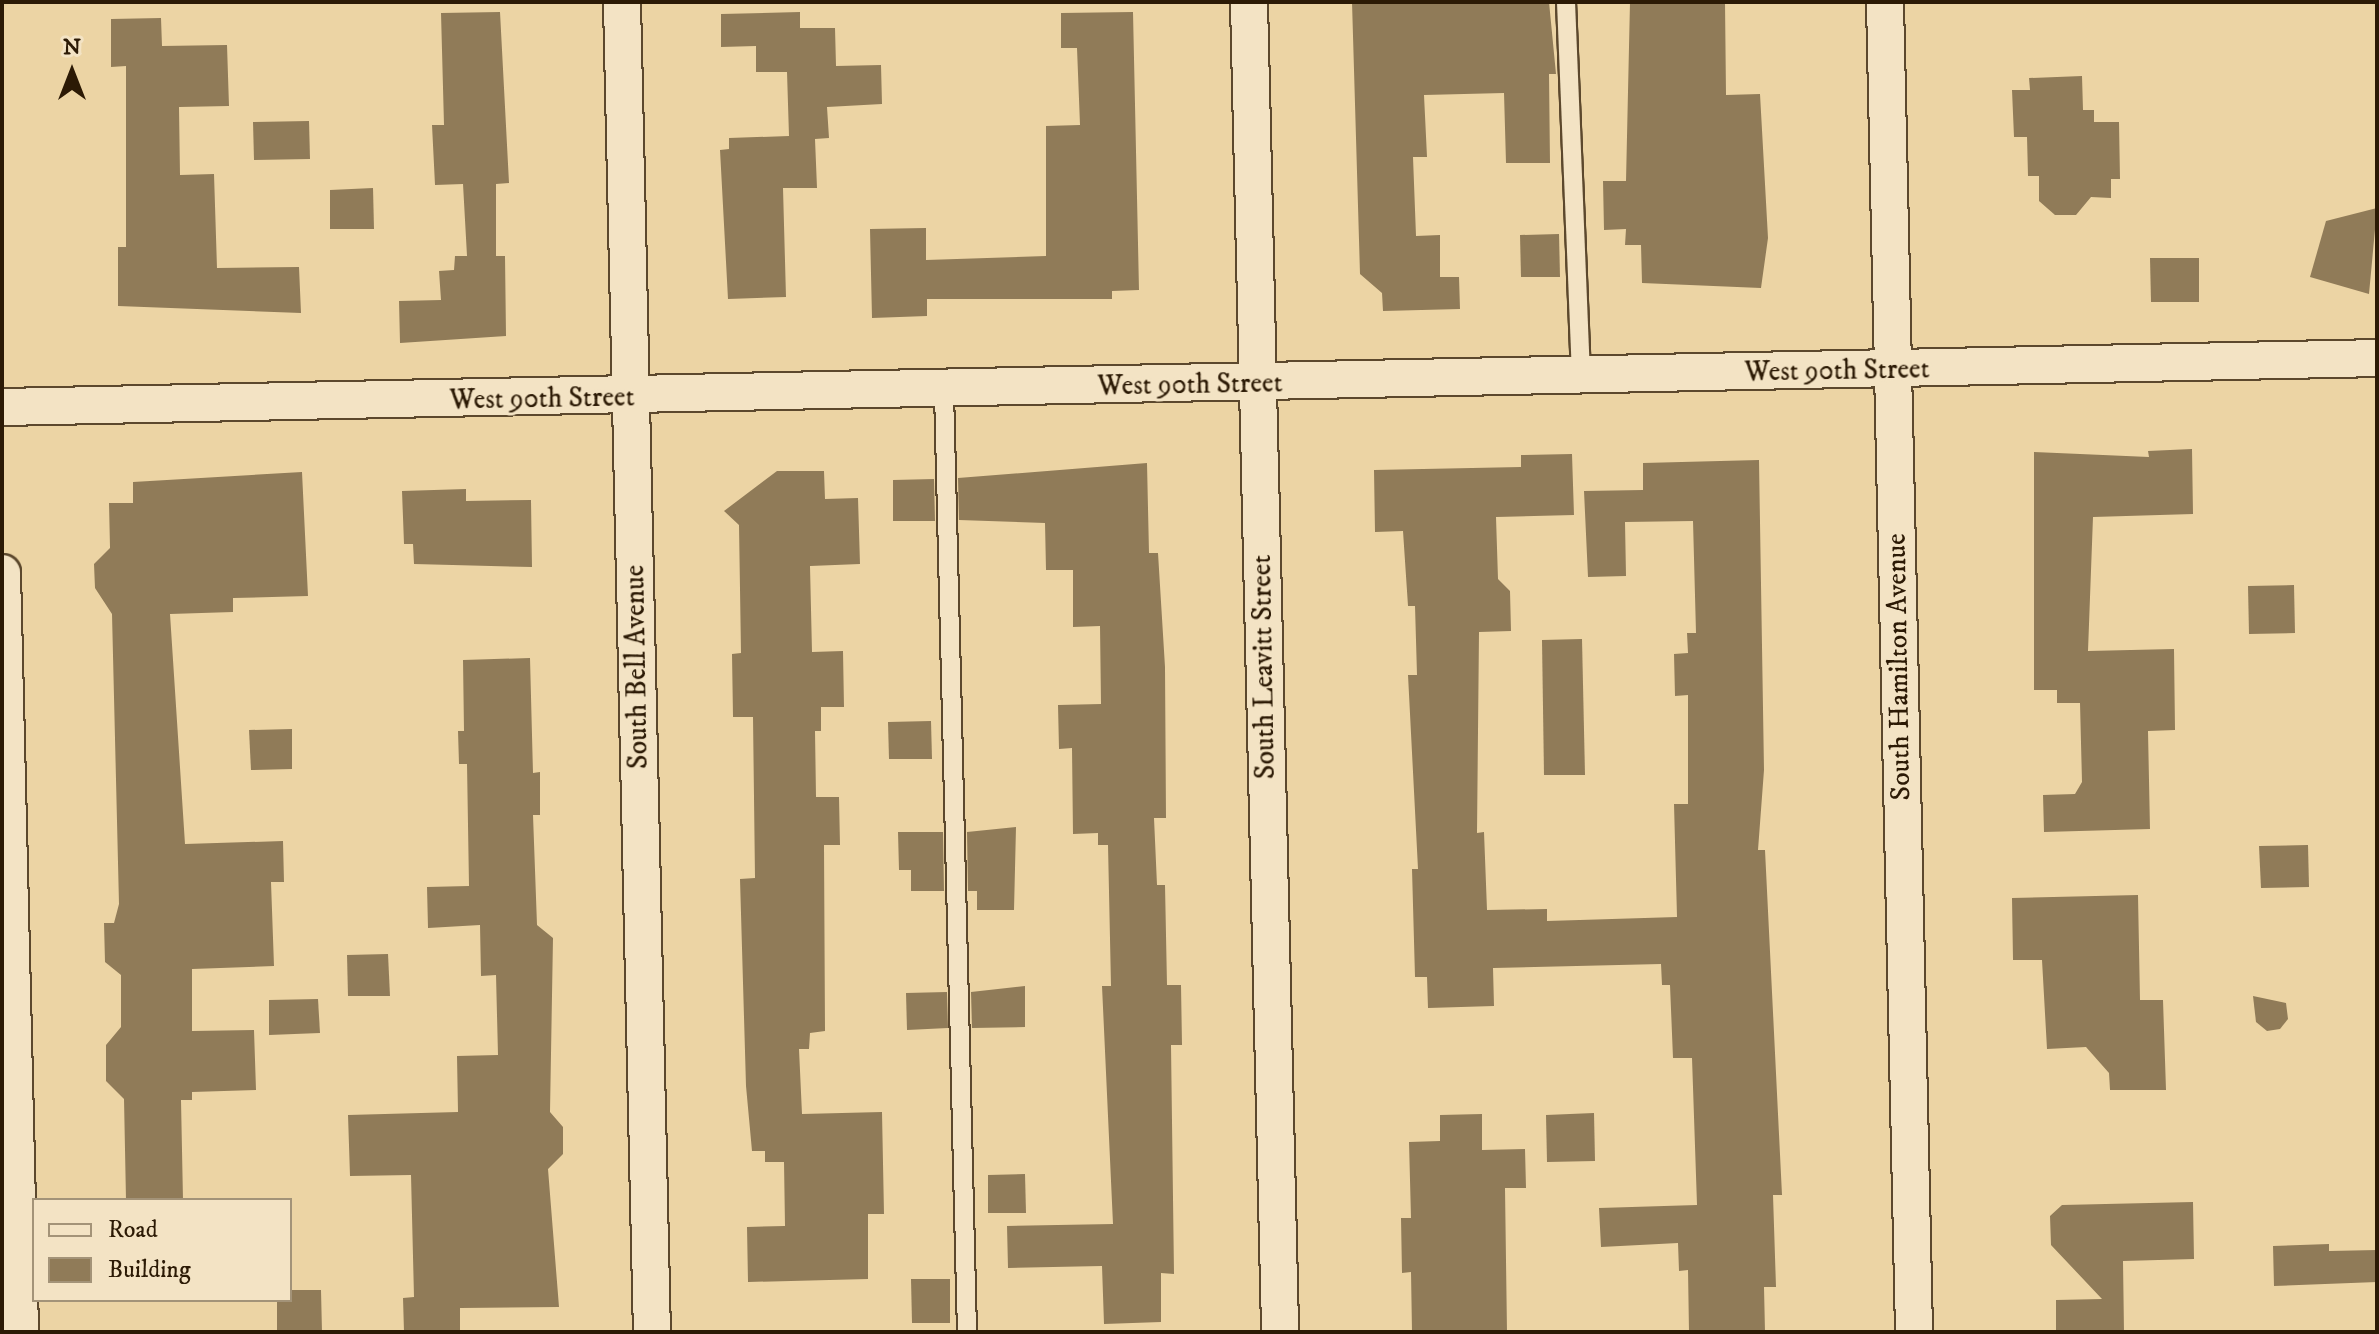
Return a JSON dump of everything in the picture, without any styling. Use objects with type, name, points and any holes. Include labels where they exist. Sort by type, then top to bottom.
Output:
[{"type":"street","name":"South Bell Avenue","points":[[622,2],[652,1332]]},
{"type":"street","name":"South Leavitt Street","points":[[1249,2],[1280,1332]]},
{"type":"street","name":"South Hamilton Avenue","points":[[1885,2],[1914,1332]]},
{"type":"street","name":"West 90th Street","points":[[2,407],[631,398],[2377,358]]},
{"type":"street","points":[[2,573],[20,1332]]},
{"type":"lane","points":[[1566,2],[1581,377]]},
{"type":"lane","points":[[944,391],[967,1332]]},
{"type":"building","points":[[1352,2],[1549,2],[1556,74],[1549,74],[1550,163],[1506,163],[1504,93],[1424,95],[1427,157],[1413,157],[1416,236],[1440,235],[1440,277],[1459,277],[1460,309],[1383,311],[1382,293],[1360,274]]},
{"type":"building","points":[[1630,2],[1725,2],[1726,95],[1760,94],[1768,238],[1761,288],[1642,283],[1641,245],[1625,245],[1626,229],[1604,230],[1603,181],[1626,181]]},
{"type":"building","points":[[500,12],[509,183],[496,184],[496,256],[505,256],[506,336],[400,343],[399,301],[441,300],[439,271],[454,270],[455,256],[467,256],[463,184],[435,185],[432,125],[444,125],[441,13]]},
{"type":"building","points":[[800,12],[800,28],[835,28],[836,66],[881,65],[882,104],[827,107],[829,138],[815,139],[817,188],[783,188],[786,297],[728,299],[720,150],[729,149],[729,138],[789,136],[787,72],[756,72],[756,46],[721,47],[721,14]]},
{"type":"building","points":[[1133,12],[1139,290],[1112,291],[1112,299],[927,299],[927,316],[872,318],[870,229],[926,228],[926,260],[1046,256],[1046,126],[1080,125],[1077,48],[1061,48],[1061,13]]},
{"type":"building","points":[[161,18],[162,46],[227,45],[229,106],[179,107],[180,175],[214,174],[217,268],[299,267],[301,313],[118,306],[118,247],[126,247],[126,66],[111,67],[111,19]]},
{"type":"building","points":[[2082,76],[2083,110],[2094,110],[2094,122],[2119,122],[2120,179],[2111,179],[2111,198],[2091,197],[2076,215],[2055,215],[2039,201],[2039,176],[2028,176],[2027,137],[2014,137],[2012,90],[2030,90],[2029,78]]},
{"type":"building","points":[[309,121],[310,159],[254,160],[253,122]]},
{"type":"building","points":[[373,188],[374,229],[330,229],[330,190]]},
{"type":"building","points":[[2377,208],[2369,294],[2310,277],[2326,221]]},
{"type":"building","points":[[1559,234],[1560,277],[1521,277],[1520,235]]},
{"type":"building","points":[[2150,258],[2199,258],[2199,302],[2151,302]]},
{"type":"building","points":[[2192,449],[2193,514],[2093,517],[2088,651],[2174,649],[2175,730],[2148,731],[2150,829],[2044,832],[2043,795],[2075,794],[2082,782],[2080,703],[2057,703],[2057,690],[2034,690],[2034,452],[2149,457],[2148,451]]},
{"type":"building","points":[[1572,454],[1574,515],[1496,517],[1498,579],[1510,591],[1511,631],[1479,632],[1477,833],[1484,832],[1487,910],[1547,909],[1547,921],[1677,917],[1674,804],[1688,804],[1688,695],[1675,696],[1674,654],[1688,653],[1687,633],[1696,633],[1693,521],[1625,522],[1626,576],[1588,577],[1584,491],[1643,490],[1643,463],[1759,460],[1764,770],[1758,850],[1765,850],[1782,1195],[1773,1195],[1776,1287],[1764,1287],[1765,1332],[1689,1332],[1688,1270],[1679,1271],[1678,1243],[1601,1247],[1599,1208],[1697,1205],[1692,1058],[1673,1058],[1670,985],[1662,985],[1661,964],[1493,968],[1494,1006],[1428,1008],[1427,977],[1415,977],[1412,869],[1418,869],[1408,675],[1417,675],[1415,606],[1408,606],[1403,531],[1375,532],[1374,470],[1521,467],[1521,455]]},
{"type":"building","points":[[1147,463],[1149,553],[1158,553],[1165,667],[1166,818],[1154,818],[1157,885],[1165,885],[1167,985],[1181,985],[1182,1045],[1171,1045],[1174,1274],[1161,1273],[1161,1322],[1104,1324],[1102,1266],[1008,1268],[1007,1226],[1113,1224],[1102,986],[1111,986],[1108,845],[1098,845],[1098,833],[1073,834],[1072,748],[1059,749],[1058,705],[1101,704],[1100,626],[1073,627],[1073,570],[1046,570],[1045,523],[959,520],[958,478]]},
{"type":"building","points":[[777,471],[824,471],[825,499],[858,498],[860,564],[810,566],[812,652],[843,651],[844,707],[821,707],[821,731],[815,731],[816,797],[839,797],[840,845],[824,845],[825,1031],[810,1033],[809,1049],[799,1049],[802,1114],[882,1112],[884,1214],[868,1214],[868,1279],[748,1282],[747,1227],[785,1226],[784,1162],[765,1162],[765,1151],[752,1151],[746,1086],[740,879],[755,878],[753,717],[733,717],[732,654],[741,653],[739,525],[724,511]]},
{"type":"building","points":[[302,472],[308,596],[233,598],[233,612],[170,614],[185,844],[283,841],[284,882],[271,882],[274,966],[192,969],[192,1031],[254,1030],[256,1090],[192,1092],[192,1100],[181,1100],[183,1198],[126,1198],[124,1099],[106,1081],[106,1045],[121,1027],[121,975],[105,962],[104,923],[114,923],[119,904],[112,614],[95,588],[94,564],[110,548],[109,503],[133,503],[133,482]]},
{"type":"building","points":[[934,479],[935,521],[893,521],[893,480]]},
{"type":"building","points":[[466,489],[466,501],[531,500],[532,567],[414,564],[413,544],[404,544],[402,491]]},
{"type":"building","points":[[2294,585],[2295,633],[2249,634],[2248,586]]},
{"type":"building","points":[[1582,639],[1585,775],[1544,775],[1542,640]]},
{"type":"building","points":[[530,658],[533,773],[540,772],[540,815],[533,815],[537,925],[553,938],[550,1112],[563,1127],[563,1154],[548,1169],[559,1307],[460,1308],[460,1332],[404,1332],[403,1298],[414,1297],[411,1175],[350,1176],[348,1115],[458,1112],[457,1056],[498,1055],[496,975],[481,976],[480,925],[428,928],[427,887],[469,886],[467,764],[459,764],[458,731],[464,731],[463,660]]},
{"type":"building","points":[[931,721],[932,759],[889,759],[888,722]]},
{"type":"building","points":[[292,729],[292,769],[251,770],[249,730]]},
{"type":"building","points":[[1016,827],[1014,910],[977,910],[977,891],[968,891],[967,832]]},
{"type":"building","points":[[898,832],[943,832],[944,891],[911,891],[911,870],[899,870]]},
{"type":"building","points":[[2308,845],[2309,887],[2261,888],[2259,846]]},
{"type":"building","points":[[2138,895],[2140,1000],[2163,1000],[2166,1090],[2110,1090],[2109,1073],[2086,1047],[2047,1049],[2042,960],[2013,960],[2012,898]]},
{"type":"building","points":[[388,954],[390,996],[348,996],[347,955]]},
{"type":"building","points":[[1025,986],[1025,1027],[972,1028],[971,992]]},
{"type":"building","points":[[947,992],[948,1028],[907,1030],[906,993]]},
{"type":"building","points":[[2253,996],[2286,1003],[2288,1019],[2280,1029],[2267,1031],[2256,1022]]},
{"type":"building","points":[[318,999],[320,1033],[269,1035],[269,1000]]},
{"type":"building","points":[[1594,1113],[1595,1161],[1547,1162],[1546,1115]]},
{"type":"building","points":[[1482,1114],[1482,1150],[1525,1149],[1526,1188],[1505,1188],[1507,1332],[1412,1332],[1411,1272],[1402,1273],[1401,1218],[1411,1218],[1409,1142],[1440,1141],[1440,1115]]},
{"type":"building","points":[[1025,1174],[1026,1213],[988,1213],[988,1175]]},
{"type":"building","points":[[2193,1202],[2194,1259],[2123,1261],[2124,1332],[2056,1332],[2056,1300],[2102,1299],[2051,1245],[2050,1216],[2062,1205]]},
{"type":"building","points":[[2329,1244],[2329,1251],[2377,1250],[2377,1282],[2274,1286],[2273,1246]]},
{"type":"building","points":[[911,1279],[950,1279],[950,1323],[912,1323]]},
{"type":"building","points":[[292,1290],[321,1290],[322,1332],[277,1332],[277,1302],[292,1302]]}]
